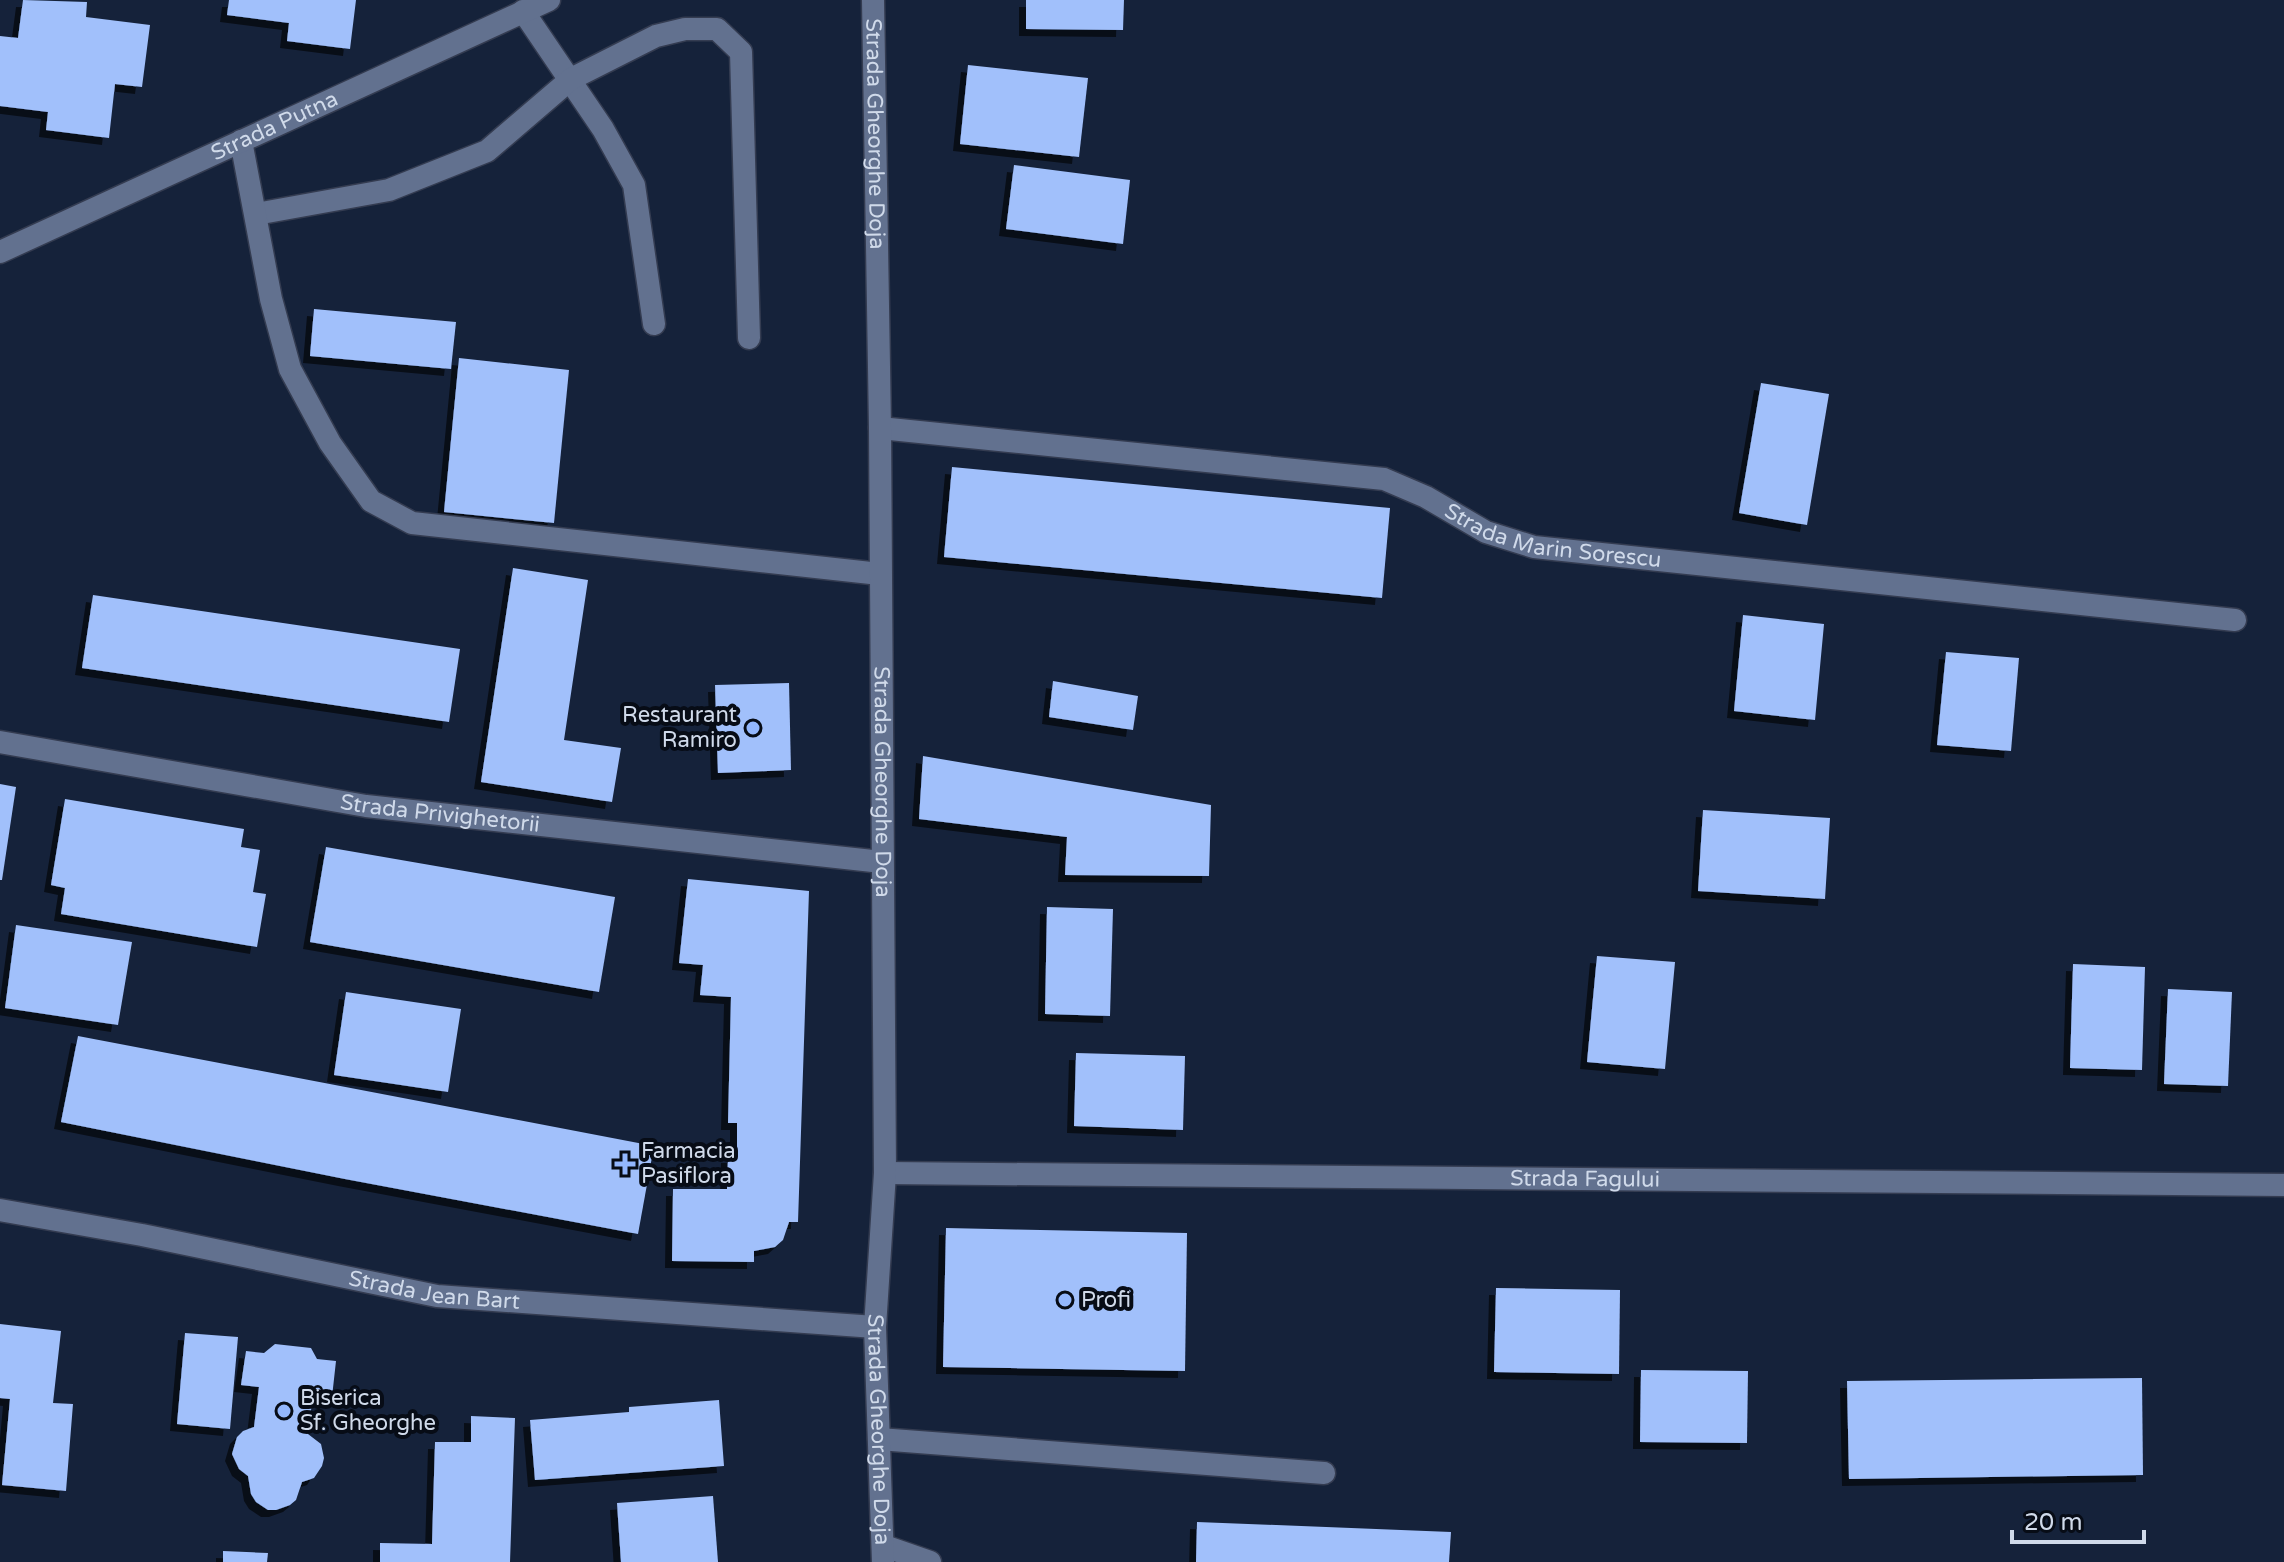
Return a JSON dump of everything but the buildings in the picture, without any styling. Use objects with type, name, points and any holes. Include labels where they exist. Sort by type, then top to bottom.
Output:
[{"type":"street","name":"Strada Putna","points":[[0,252],[549,0]]},
{"type":"street","name":"Strada Gheorghe Doja","points":[[873,0],[880,428],[885,1173],[875,1327],[884,1554]]},
{"type":"street","points":[[523,11],[603,129],[634,185],[654,324]]},
{"type":"street","points":[[256,214],[389,190],[487,151],[571,79],[656,36],[685,29],[717,29],[741,52],[749,338]]},
{"type":"street","points":[[241,141],[271,299],[290,369],[330,443],[371,501],[412,523],[880,574]]},
{"type":"street","name":"Strada Marin Sorescu","points":[[880,428],[1384,479],[1426,497],[1486,532],[1534,547],[2235,620]]},
{"type":"street","name":"Strada Privighetorii","points":[[0,742],[366,806],[882,862]]},
{"type":"street","name":"Strada Fagului","points":[[885,1173],[2284,1185]]},
{"type":"street","name":"Strada Jean Bart","points":[[0,1210],[142,1235],[437,1296],[875,1327]]},
{"type":"street","points":[[879,1439],[1324,1473]]},
{"type":"street","points":[[884,1554],[930,1562]]},
{"type":"place","name":"Restaurant Ramiro","points":[[753,728]]},
{"type":"place","name":"Farmacia Pasiflora","points":[[625,1164]]},
{"type":"place","name":"Profi","points":[[1065,1300]]},
{"type":"place","name":"Biserica Sf. Gheorghe","points":[[284,1411]]}]
